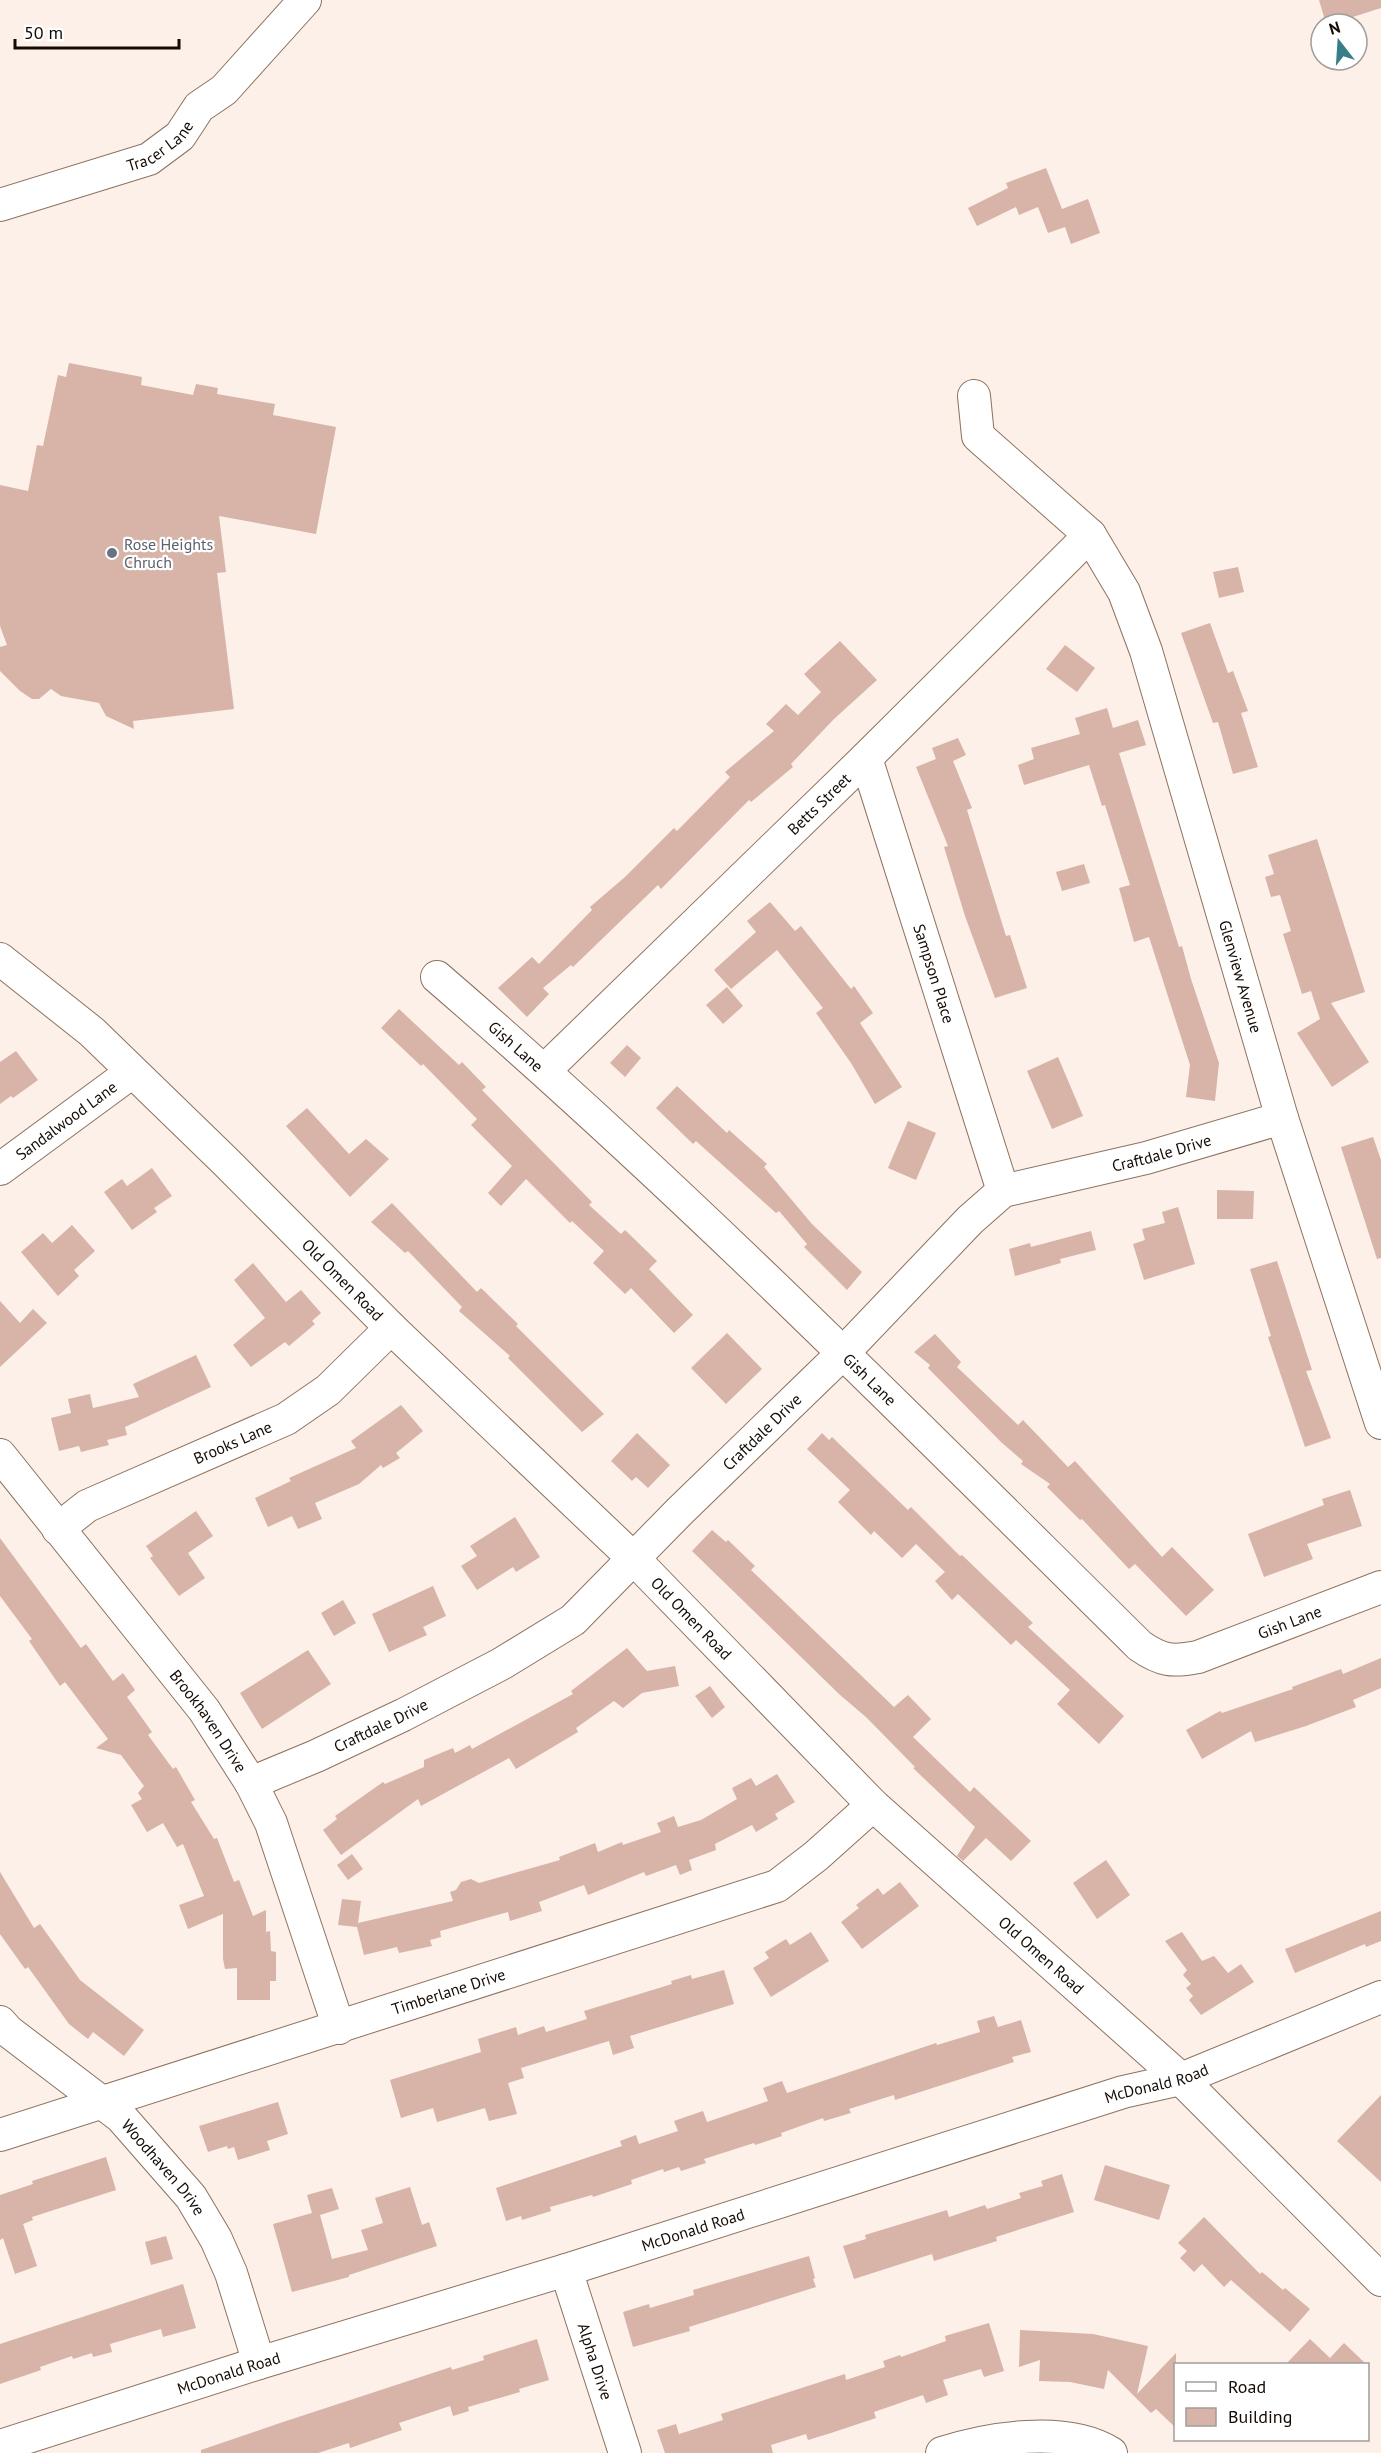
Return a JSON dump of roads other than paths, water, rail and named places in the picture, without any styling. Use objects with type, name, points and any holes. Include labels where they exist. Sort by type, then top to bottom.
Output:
[{"type":"street","name":"Tracer Lane","points":[[0,205],[149,159],[180,136],[199,107],[224,90],[305,0]]},
{"type":"street","name":"Glenview Avenue","points":[[974,396],[978,436],[1090,535],[1124,592],[1146,651],[1282,1118],[1381,1423]]},
{"type":"street","name":"Betts Street","points":[[545,1070],[866,758],[1090,535]]},
{"type":"street","name":"Sampson Place","points":[[866,758],[1003,1191]]},
{"type":"street","name":"Old Omen Road","points":[[0,959],[92,1032],[311,1246],[391,1328],[634,1560],[873,1805],[1181,2079],[1381,2280]]},
{"type":"street","name":"Gish Lane","points":[[437,977],[545,1070],[843,1353],[1140,1646],[1158,1658],[1178,1661],[1198,1657],[1381,1587]]},
{"type":"street","name":"Sandalwood Lane","points":[[0,1168],[132,1072]]},
{"type":"street","name":"Craftdale Drive","points":[[251,1784],[404,1714],[501,1664],[573,1620],[680,1511],[843,1353],[970,1220],[1003,1191],[1146,1158],[1282,1118]]},
{"type":"street","name":"Brooks Lane","points":[[58,1529],[87,1506],[286,1419],[328,1390],[391,1328]]},
{"type":"street","name":"Brookhaven Drive","points":[[0,1455],[204,1710],[251,1784],[271,1822],[339,2028]]},
{"type":"street","name":"Timberlane Drive","points":[[0,2135],[777,1886],[816,1856],[873,1805]]},
{"type":"street","name":"McDonald Road","points":[[0,2446],[259,2363],[566,2270],[1123,2092],[1181,2079],[1381,1997]]},
{"type":"street","name":"Woodhaven Drive","points":[[0,2022],[8,2031],[120,2117],[191,2197],[216,2239],[231,2273],[259,2363]]},
{"type":"street","name":"Alpha Drive","points":[[566,2270],[624,2453]]},
{"type":"street","points":[[942,2453],[988,2441],[1038,2438],[1088,2443],[1111,2453]]},
{"type":"place","name":"Rose Heights Chruch","points":[[112,553]]}]
